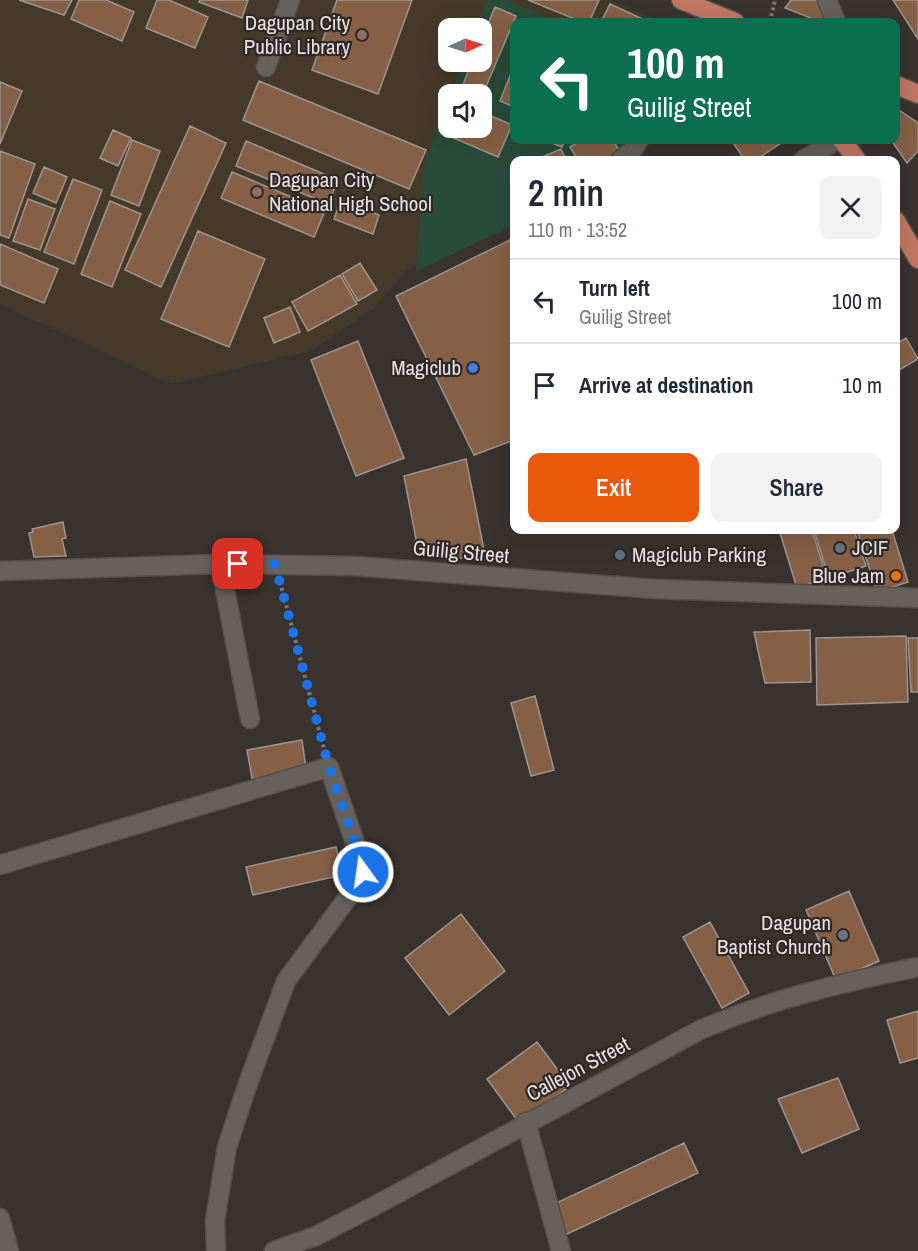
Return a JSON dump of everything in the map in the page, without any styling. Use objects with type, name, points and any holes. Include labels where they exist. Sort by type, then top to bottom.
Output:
[{"type":"main road","points":[[681,0],[712,18]]},
{"type":"main road","points":[[900,87],[918,94]]},
{"type":"main road","points":[[900,228],[918,259]]},
{"type":"street","points":[[266,67],[290,0]]},
{"type":"street","points":[[827,0],[834,18]]},
{"type":"street","points":[[625,156],[636,144]]},
{"type":"street","points":[[810,156],[830,144]]},
{"type":"street","points":[[220,564],[250,719]]},
{"type":"street","name":"Guilig Street","points":[[0,571],[220,564],[355,566],[655,589],[918,598]]},
{"type":"street","points":[[0,865],[329,767],[363,872],[360,881],[286,981],[227,1147],[215,1220],[216,1251]]},
{"type":"street","name":"Callejon Street","points":[[274,1251],[337,1226],[702,1029],[755,1007],[808,990],[918,967]]},
{"type":"street","points":[[526,1122],[561,1251]]},
{"type":"street","points":[[0,1218],[9,1251]]},
{"type":"path","points":[[771,18],[775,0]]},
{"type":"path","points":[[275,564],[329,767]]},
{"type":"shaded area","name":"Dagupan City National High School","points":[[0,0],[611,0],[652,18],[510,18],[510,144],[514,144],[514,156],[510,156],[510,225],[407,270],[375,307],[313,350],[171,384],[0,304]]},
{"type":"green space","points":[[487,0],[508,0],[547,18],[510,18],[510,144],[633,144],[626,156],[510,156],[510,227],[416,271],[425,161],[438,127],[438,138],[492,138],[492,84],[455,84],[459,72],[492,72],[492,18],[480,18]]},
{"type":"building","points":[[19,0],[72,0],[64,15]]},
{"type":"building","points":[[79,0],[106,0],[134,12],[122,41],[71,19]]},
{"type":"building","points":[[157,0],[169,0],[208,17],[195,48],[146,28]]},
{"type":"building","points":[[200,0],[248,0],[242,18],[199,2]]},
{"type":"building","name":"Dagupan City Public Library","points":[[337,0],[412,0],[378,94],[312,70]]},
{"type":"building","points":[[528,0],[599,0],[591,18],[572,18]]},
{"type":"building","points":[[791,0],[823,0],[829,18],[811,18],[785,8]]},
{"type":"building","points":[[893,0],[918,0],[918,39]]},
{"type":"building","points":[[610,4],[640,18],[603,18]]},
{"type":"building","points":[[495,7],[516,16],[510,18],[510,30],[487,84],[463,84],[468,72],[492,72],[491,18]]},
{"type":"building","points":[[510,76],[510,105],[500,101]]},
{"type":"building","points":[[259,81],[426,150],[409,189],[243,120]]},
{"type":"building","points":[[0,82],[22,91],[0,144]]},
{"type":"building","points":[[900,111],[918,123],[918,151],[907,163],[894,144],[900,144]]},
{"type":"building","points":[[492,116],[510,124],[510,130],[498,157],[454,138],[492,138]]},
{"type":"building","points":[[190,126],[226,143],[161,287],[125,270]]},
{"type":"building","points":[[113,130],[131,138],[118,166],[100,158]]},
{"type":"building","points":[[132,140],[160,151],[139,206],[111,195]]},
{"type":"building","points":[[246,141],[338,180],[328,204],[236,166]]},
{"type":"building","points":[[575,144],[615,144],[620,152],[614,156],[576,156],[570,147]]},
{"type":"building","points":[[734,144],[780,144],[762,156],[742,156]]},
{"type":"building","points":[[561,149],[564,156],[544,156]]},
{"type":"building","points":[[0,151],[35,164],[9,238],[0,235]]},
{"type":"building","points":[[44,167],[67,177],[56,203],[33,193]]},
{"type":"building","points":[[232,172],[325,211],[314,237],[221,198]]},
{"type":"building","points":[[73,179],[102,190],[74,264],[44,252]]},
{"type":"building","points":[[28,199],[55,209],[40,250],[13,241]]},
{"type":"building","points":[[341,200],[379,215],[373,234],[334,219]]},
{"type":"building","points":[[110,201],[141,214],[112,287],[81,274]]},
{"type":"building","points":[[198,231],[265,259],[229,347],[161,319]]},
{"type":"building","name":"Magiclub","points":[[510,240],[510,442],[474,455],[396,296]]},
{"type":"building","points":[[0,244],[58,269],[44,303],[0,285]]},
{"type":"building","points":[[360,263],[377,290],[358,301],[342,274]]},
{"type":"building","points":[[340,275],[357,304],[308,331],[292,302]]},
{"type":"building","points":[[290,307],[300,332],[274,343],[264,318]]},
{"type":"building","points":[[906,338],[918,359],[900,370],[900,342]]},
{"type":"building","points":[[358,341],[404,458],[356,476],[311,360]]},
{"type":"building","points":[[466,459],[486,560],[419,555],[404,476]]},
{"type":"building","points":[[63,522],[66,538],[62,539],[66,556],[34,557],[29,533],[33,532],[32,529]]},
{"type":"building","points":[[780,534],[813,534],[827,578],[797,588]]},
{"type":"building","name":"JCIF","points":[[815,534],[855,534],[866,566],[829,578]]},
{"type":"building","points":[[858,534],[893,534],[908,582],[877,592]]},
{"type":"building","points":[[810,630],[811,682],[765,683],[754,632]]},
{"type":"building","points":[[906,636],[908,702],[817,705],[816,638]]},
{"type":"building","points":[[908,638],[918,638],[918,692],[911,692]]},
{"type":"building","points":[[535,696],[554,770],[531,776],[511,703]]},
{"type":"building","points":[[302,740],[306,768],[253,784],[247,750]]},
{"type":"building","points":[[336,847],[342,875],[253,895],[246,867]]},
{"type":"building","name":"Dagupan Baptist Church","points":[[849,891],[879,961],[836,980],[806,910]]},
{"type":"building","points":[[461,914],[505,971],[449,1015],[405,958]]},
{"type":"building","points":[[710,922],[749,993],[722,1008],[683,937]]},
{"type":"building","points":[[918,1011],[918,1058],[900,1063],[887,1020]]},
{"type":"building","points":[[537,1042],[570,1086],[520,1124],[487,1079]]},
{"type":"building","points":[[838,1078],[859,1129],[802,1153],[778,1099]]},
{"type":"building","points":[[684,1143],[698,1173],[565,1235],[552,1205]]},
{"type":"place","name":"Dagupan City Public Library","points":[[362,35]]},
{"type":"place","name":"Dagupan City National High School","points":[[257,192]]},
{"type":"place","name":"Magiclub","points":[[473,368]]},
{"type":"place","name":"JCIF","points":[[840,548]]},
{"type":"place","name":"Magiclub Parking","points":[[620,555]]},
{"type":"place","name":"Blue Jam","points":[[896,576]]},
{"type":"place","name":"Dagupan Baptist Church","points":[[843,935]]},
{"type":"route","points":[[238,564],[275,564],[329,767],[363,872]]}]
